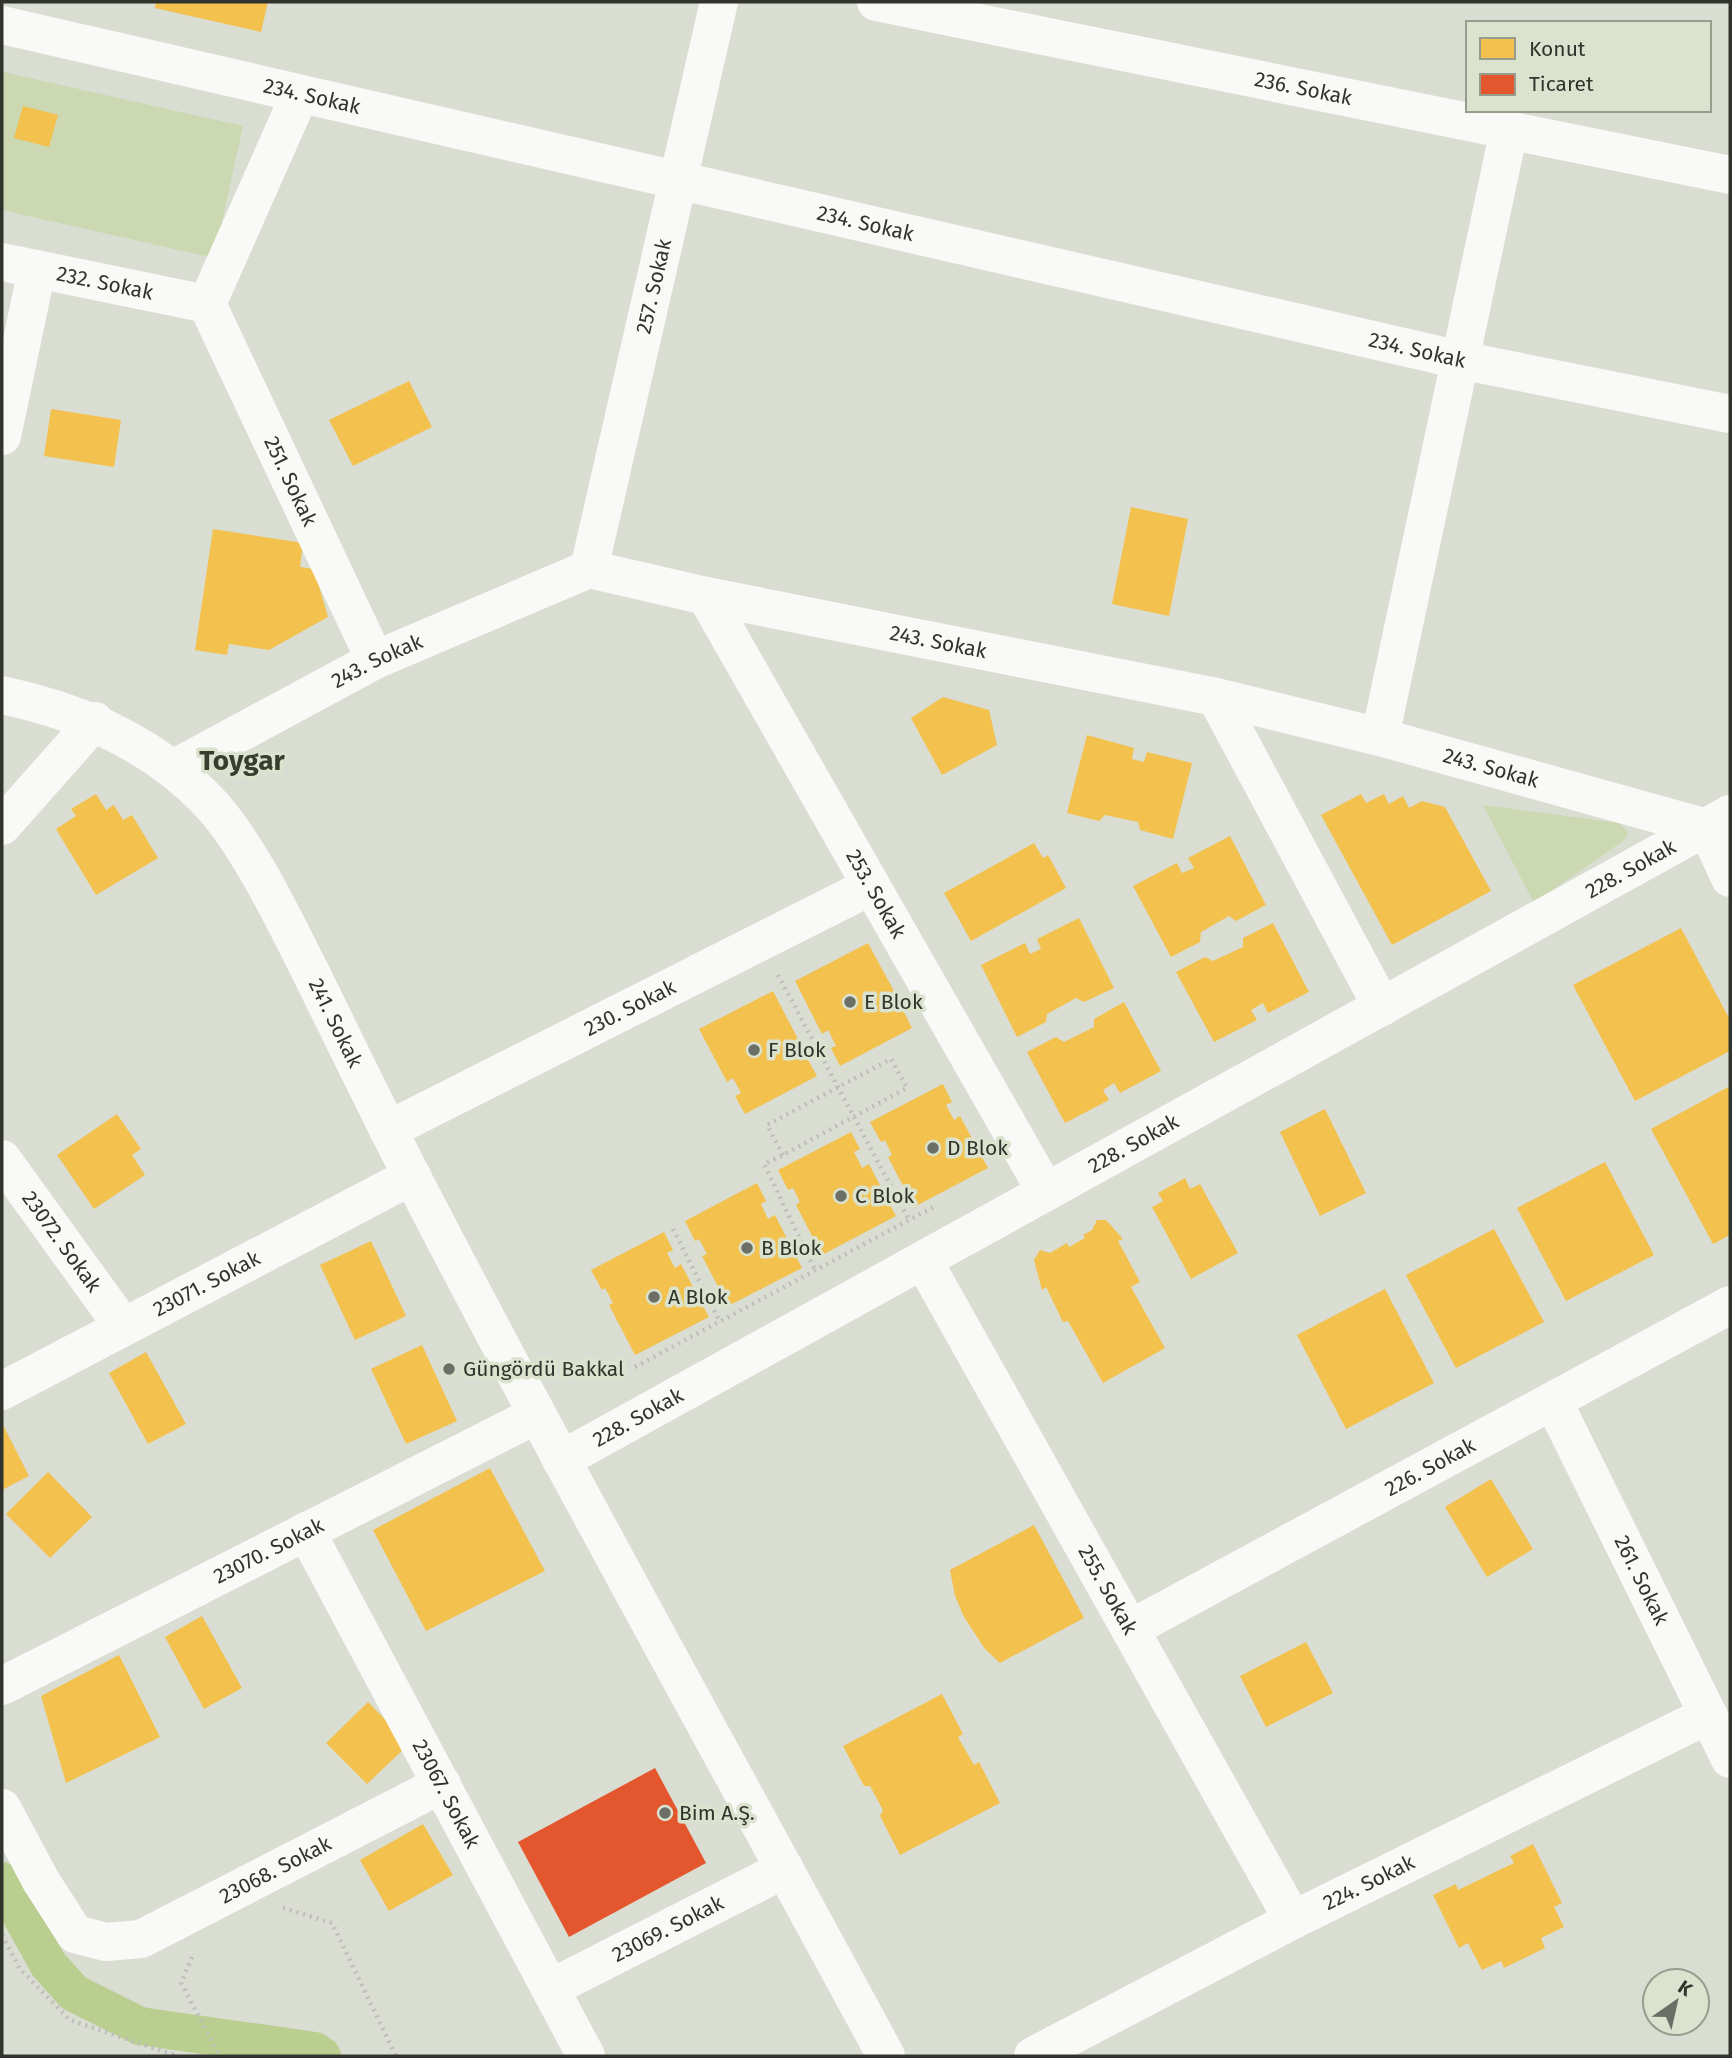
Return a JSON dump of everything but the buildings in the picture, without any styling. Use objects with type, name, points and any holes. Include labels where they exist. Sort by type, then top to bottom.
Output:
[{"type":"street","name":"257. Sokak","points":[[589,569],[680,182],[719,2]]},
{"type":"street","name":"236. Sokak","points":[[876,2],[1730,175]]},
{"type":"street","name":"234. Sokak","points":[[2,25],[1460,360],[1730,414]]},
{"type":"street","points":[[207,304],[300,94]]},
{"type":"street","points":[[1381,737],[1509,130]]},
{"type":"street","points":[[2,436],[19,266]]},
{"type":"street","name":"232. Sokak","points":[[19,266],[207,304]]},
{"type":"street","name":"251. Sokak","points":[[207,304],[375,660]]},
{"type":"street","name":"243. Sokak","points":[[173,769],[375,660],[589,569],[706,596],[1216,697],[1718,821]]},
{"type":"street","name":"253. Sokak","points":[[706,596],[1046,1192]]},
{"type":"street","name":"241. Sokak","points":[[2,695],[95,722],[173,769],[210,803],[277,906],[388,1130],[536,1415],[886,2056]]},
{"type":"street","points":[[1216,697],[1381,1007]]},
{"type":"street","points":[[2,826],[95,722]]},
{"type":"street","points":[[1718,821],[1730,878]]},
{"type":"street","name":"228. Sokak","points":[[561,1460],[1718,821]]},
{"type":"street","name":"230. Sokak","points":[[388,1130],[871,886]]},
{"type":"street","name":"23072. Sokak","points":[[2,1159],[122,1325]]},
{"type":"street","name":"23071. Sokak","points":[[2,1391],[122,1325],[412,1176]]},
{"type":"street","name":"255. Sokak","points":[[923,1260],[1293,1920]]},
{"type":"street","name":"226. Sokak","points":[[1130,1629],[1730,1305]]},
{"type":"street","name":"261. Sokak","points":[[1552,1401],[1730,1759]]},
{"type":"street","name":"23070. Sokak","points":[[2,1686],[536,1415]]},
{"type":"street","name":"23067. Sokak","points":[[306,1531],[586,2056]]},
{"type":"street","name":"224. Sokak","points":[[1033,2056],[1293,1920],[1708,1715]]},
{"type":"street","name":"23068. Sokak","points":[[2,1808],[41,1881],[75,1934],[106,1942],[141,1939],[442,1784]]},
{"type":"street","name":"23069. Sokak","points":[[551,1988],[785,1869]]},
{"type":"path","points":[[777,973],[908,1220]]},
{"type":"path","points":[[783,1155],[767,1125],[891,1059],[907,1088],[783,1155],[764,1164],[815,1270]]},
{"type":"path","points":[[635,1367],[944,1201]]},
{"type":"path","points":[[673,1229],[723,1329]]},
{"type":"path","points":[[278,1907],[332,1923],[396,2056]]},
{"type":"path","points":[[2,1935],[20,1969],[70,2020],[177,2056]]},
{"type":"path","points":[[195,1951],[181,1983],[220,2056]]},
{"type":"green space","points":[[3,72],[243,126],[214,258],[2,210]]},
{"type":"green space","points":[[1483,805],[1618,823],[1628,834],[1623,841],[1534,903]]},
{"type":"waterway","points":[[2,1881],[48,1964],[74,1993],[140,2026],[315,2051],[322,2056]]},
{"type":"place","name":"E Blok","points":[[850,1002]]},
{"type":"place","name":"F Blok","points":[[754,1050]]},
{"type":"place","name":"D Blok","points":[[933,1148]]},
{"type":"place","name":"C Blok","points":[[841,1196]]},
{"type":"place","name":"B Blok","points":[[747,1248]]},
{"type":"place","name":"A Blok","points":[[654,1297]]},
{"type":"place","name":"Güngördü Bakkal","points":[[449,1369]]},
{"type":"place","name":"Bim A.Ş.","points":[[665,1813]]},
{"type":"district","name":"Toygar","points":[[242,760]]}]
